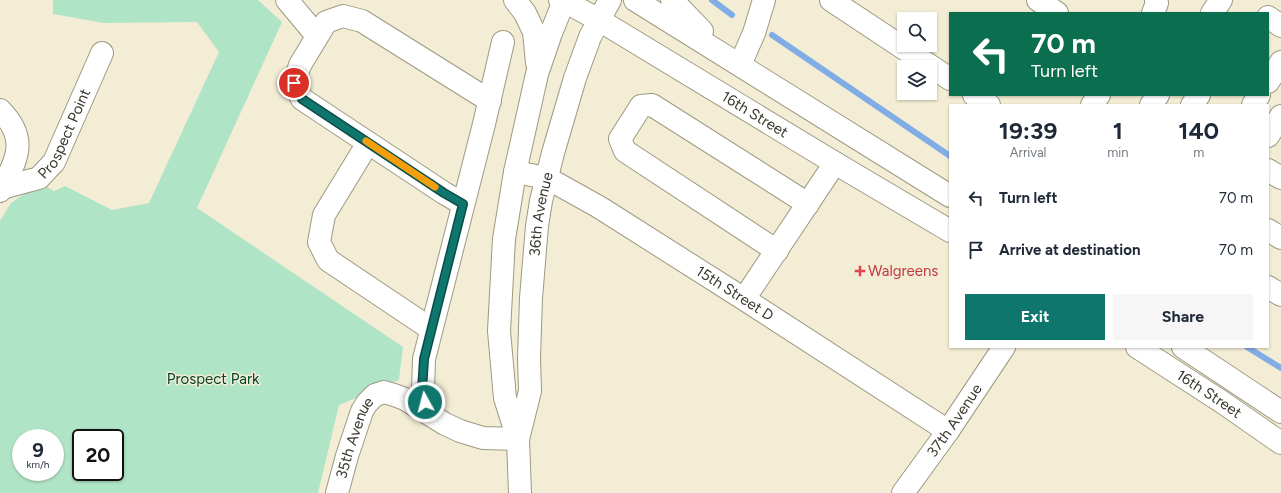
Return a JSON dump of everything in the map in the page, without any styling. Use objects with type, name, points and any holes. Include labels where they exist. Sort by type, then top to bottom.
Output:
[{"type":"street","points":[[287,0],[317,36]]},
{"type":"street","points":[[515,0],[525,13],[534,32],[537,74]]},
{"type":"street","name":"36th Avenue","points":[[520,493],[518,439],[505,398],[499,331],[504,239],[515,172],[537,74],[563,0]]},
{"type":"street","name":"16th Street","points":[[563,0],[599,20],[835,163],[949,229]]},
{"type":"street","name":"36th Avenue","points":[[518,439],[530,391],[529,358],[534,262],[541,201],[553,152],[575,78],[590,37],[610,0]]},
{"type":"street","points":[[635,0],[949,195]]},
{"type":"street","points":[[672,0],[734,61]]},
{"type":"street","points":[[734,61],[754,33],[764,0]]},
{"type":"street","points":[[831,0],[949,78]]},
{"type":"street","points":[[1038,0],[1056,12]]},
{"type":"street","points":[[1153,12],[1157,3],[1156,0]]},
{"type":"street","points":[[1213,12],[1221,0]]},
{"type":"street","points":[[463,204],[302,99],[294,83],[300,64],[326,22],[343,16],[362,21],[490,100]]},
{"type":"street","points":[[1269,18],[1281,26]]},
{"type":"street","points":[[428,413],[422,390],[424,359],[490,100],[503,42]]},
{"type":"street","name":"Prospect Point","points":[[1,189],[39,178],[54,162],[102,53]]},
{"type":"street","points":[[1269,80],[1281,62]]},
{"type":"street","points":[[976,96],[988,104]]},
{"type":"street","points":[[777,251],[625,151],[620,140],[641,106],[652,104],[808,204]]},
{"type":"street","points":[[0,110],[9,119],[16,132],[18,145],[13,168],[1,189]]},
{"type":"street","points":[[1269,134],[1281,116]]},
{"type":"street","points":[[368,143],[324,215],[319,242],[328,260],[431,329]]},
{"type":"street","points":[[744,299],[835,163]]},
{"type":"street","points":[[1269,171],[1281,178]]},
{"type":"street","name":"15th Street D","points":[[515,172],[547,178],[599,207],[948,431]]},
{"type":"street","points":[[1269,231],[1281,238]]},
{"type":"street","points":[[1269,288],[1281,295]]},
{"type":"street","name":"37th Avenue","points":[[903,493],[948,431],[1003,348]]},
{"type":"street","name":"16th Street","points":[[1138,348],[1222,402],[1281,443]]},
{"type":"street","name":"16th Street","points":[[1185,348],[1281,412]]},
{"type":"street","name":"35th Avenue","points":[[337,493],[347,456],[362,411],[375,395],[384,392],[394,394],[445,424],[460,431],[483,438],[518,439]]},
{"type":"green space","name":"Prospect Park","points":[[53,0],[258,0],[282,22],[197,208],[403,347],[399,380],[339,405],[318,493],[0,493],[0,221],[11,203],[40,183],[54,191],[65,186],[112,210],[149,203],[219,52],[197,22],[104,23],[53,14]]},
{"type":"waterway","points":[[712,0],[732,15]]},
{"type":"waterway","points":[[772,35],[949,155]]},
{"type":"waterway","points":[[1249,348],[1281,368]]},
{"type":"slow traffic","points":[[366,141],[435,187]]},
{"type":"place","name":"Walgreens","points":[[860,271]]},
{"type":"route","points":[[294,83],[302,99],[463,204],[424,359],[422,390],[425,402]]}]
